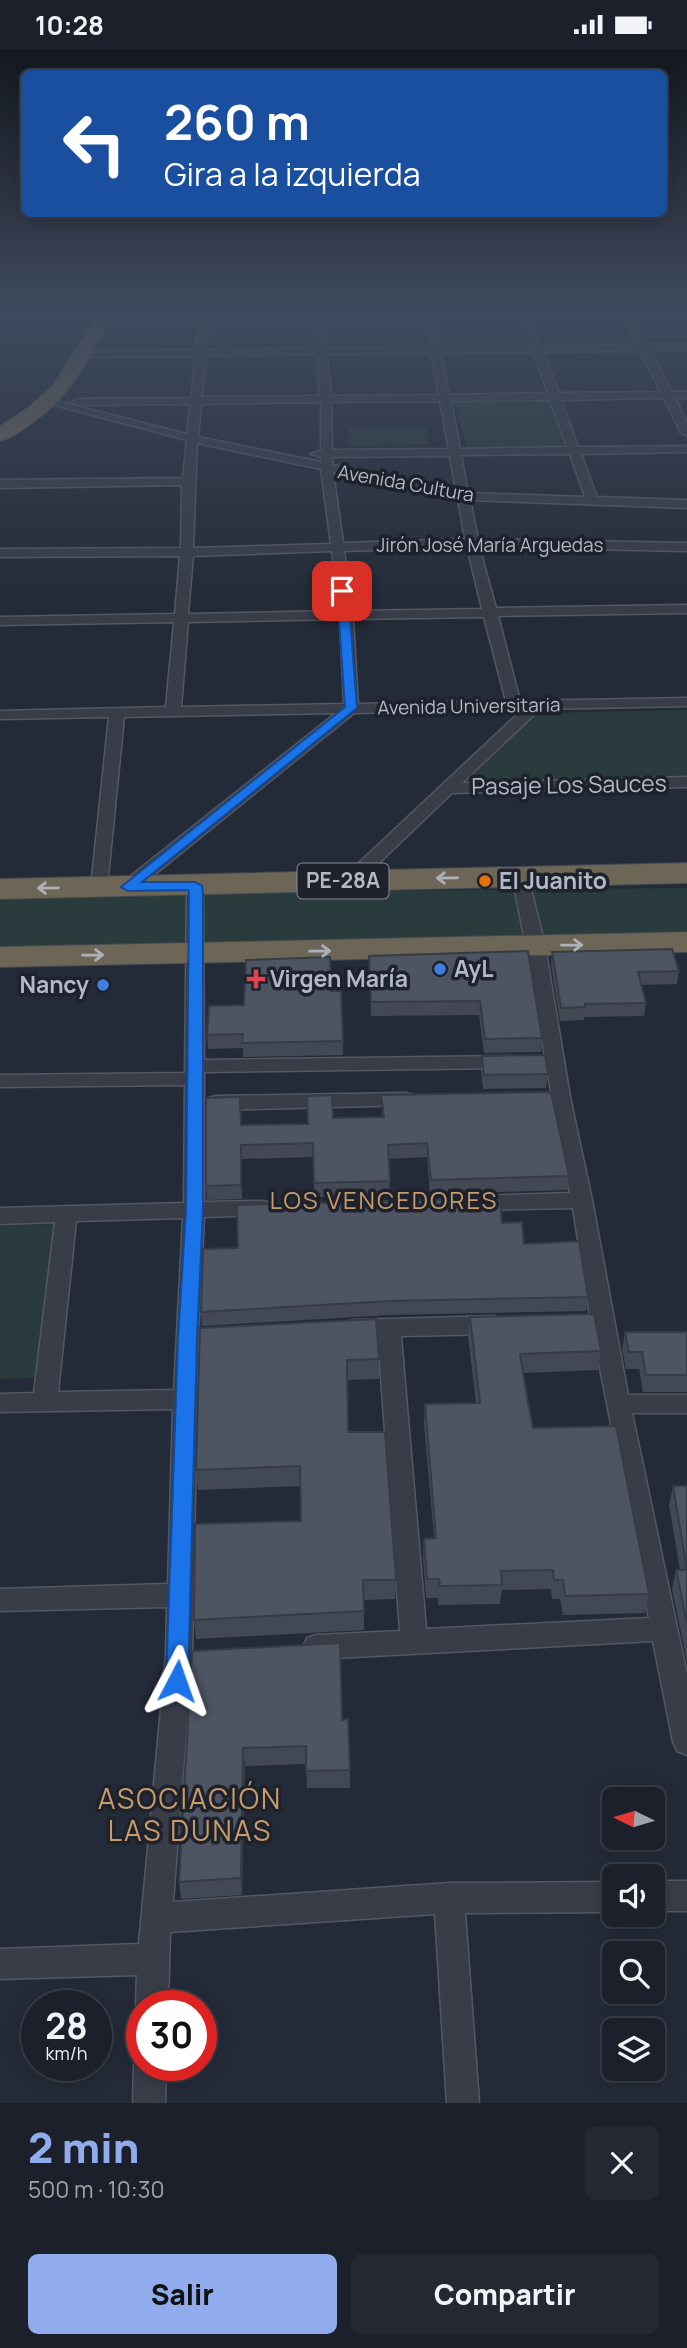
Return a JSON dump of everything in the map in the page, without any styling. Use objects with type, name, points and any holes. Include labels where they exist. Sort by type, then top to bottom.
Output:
[{"type":"highway","points":[[0,435],[41,408]]},
{"type":"highway","name":"PE-28A","points":[[0,889],[687,873]]},
{"type":"highway","points":[[0,957],[687,942]]},
{"type":"street","name":"Avenida Cultura","points":[[68,408],[327,469],[465,496],[687,504]]},
{"type":"street","points":[[173,712],[187,552],[188,481],[197,408]]},
{"type":"street","points":[[113,887],[351,708],[346,614],[327,469],[326,408]]},
{"type":"street","points":[[448,408],[472,543],[514,705]]},
{"type":"street","points":[[560,408],[592,500]]},
{"type":"street","points":[[674,408],[687,433]]},
{"type":"street","points":[[272,454],[687,449]]},
{"type":"street","points":[[0,484],[188,481]]},
{"type":"street","name":"Jirón José María Arguedas","points":[[0,553],[187,552],[472,543],[687,547]]},
{"type":"street","points":[[0,621],[687,609]]},
{"type":"street","name":"Avenida Universitaria","points":[[0,715],[687,702]]},
{"type":"street","points":[[351,880],[536,705]]},
{"type":"street","points":[[113,887],[117,713]]},
{"type":"street","name":"Pasaje Los Sauces","points":[[450,788],[687,782]]},
{"type":"street","points":[[520,877],[536,946],[542,1062],[582,1200],[602,1322],[687,1742]]},
{"type":"street","points":[[152,1990],[152,1959],[158,1918],[179,1655],[187,1338],[194,1210],[195,886]]},
{"type":"street","points":[[0,1081],[194,1072],[542,1062]]},
{"type":"street","points":[[194,1104],[424,1100]]},
{"type":"street","points":[[458,1203],[582,1200]]},
{"type":"street","points":[[0,1216],[278,1208]]},
{"type":"street","points":[[45,1402],[66,1215]]},
{"type":"street","points":[[576,1323],[602,1322]]},
{"type":"street","points":[[335,1330],[522,1324]]},
{"type":"street","points":[[389,1327],[414,1641]]},
{"type":"street","points":[[187,1338],[214,1336]]},
{"type":"street","points":[[0,1403],[186,1399]]},
{"type":"street","points":[[620,1404],[687,1404]]},
{"type":"street","points":[[0,1600],[180,1595]]},
{"type":"street","points":[[290,1648],[663,1629]]},
{"type":"street","points":[[179,1655],[207,1653]]},
{"type":"street","points":[[665,1896],[687,1896]]},
{"type":"street","points":[[158,1918],[449,1898],[602,1897]]},
{"type":"street","points":[[449,1898],[463,2103]]},
{"type":"street","points":[[0,1963],[152,1959]]},
{"type":"street","points":[[149,2103],[150,2081]]},
{"type":"shaded area","points":[[456,408],[555,408],[570,448],[467,449]]},
{"type":"shaded area","points":[[426,428],[429,444],[350,446],[348,429]]},
{"type":"shaded area","points":[[687,710],[687,777],[467,781],[537,713]]},
{"type":"shaded area","points":[[687,888],[687,931],[0,947],[0,899],[196,893]]},
{"type":"shaded area","points":[[54,1224],[35,1378],[0,1379],[0,1226]]},
{"type":"building","points":[[672,949],[679,971],[638,972],[646,1003],[585,1004],[585,1007],[561,1008],[552,952]]},
{"type":"building","points":[[528,951],[542,1038],[485,1039],[480,1001],[371,1002],[369,956]]},
{"type":"building","points":[[330,957],[331,991],[341,991],[343,1041],[242,1043],[243,1034],[207,1035],[209,1006],[244,1005],[246,960]]},
{"type":"building","points":[[545,1055],[548,1074],[484,1075],[482,1056]]},
{"type":"building","points":[[551,1092],[569,1176],[431,1180],[427,1143],[388,1145],[390,1181],[314,1183],[313,1143],[241,1145],[241,1185],[206,1186],[206,1098],[240,1097],[241,1125],[308,1124],[307,1096],[332,1095],[333,1118],[384,1117],[381,1095]]},
{"type":"building","points":[[500,1198],[502,1223],[522,1222],[524,1244],[579,1241],[588,1297],[389,1301],[201,1312],[203,1249],[238,1248],[237,1205]]},
{"type":"building","points":[[594,1314],[601,1351],[520,1354],[533,1428],[616,1426],[649,1594],[565,1596],[563,1580],[554,1580],[553,1570],[501,1571],[502,1585],[440,1586],[439,1579],[427,1579],[424,1539],[436,1538],[425,1404],[480,1403],[470,1317]]},
{"type":"building","points":[[376,1319],[379,1359],[347,1360],[348,1432],[385,1432],[396,1580],[363,1580],[364,1611],[194,1620],[195,1524],[301,1521],[300,1466],[196,1470],[200,1328]]},
{"type":"building","points":[[625,1332],[687,1332],[687,1375],[646,1375],[642,1352],[629,1352]]},
{"type":"building","points":[[673,1486],[687,1486],[687,1570]]},
{"type":"building","points":[[676,1570],[687,1570],[687,1623]]},
{"type":"building","points":[[340,1643],[342,1720],[348,1719],[350,1770],[306,1771],[306,1746],[243,1748],[241,1878],[179,1882],[192,1651]]},
{"type":"place","name":"El Juanito","points":[[485,881]]},
{"type":"place","name":"AyL","points":[[440,969]]},
{"type":"place","name":"Virgen María","points":[[256,979]]},
{"type":"place","name":"Nancy","points":[[103,985]]},
{"type":"district","name":"LOS VENCEDORES","points":[[384,1201]]},
{"type":"district","name":"ASOCIACIÓN LAS DUNAS","points":[[190,1815]]},
{"type":"route","points":[[177,1681],[187,1338],[194,1210],[193,943],[196,893],[195,886],[128,887],[351,708],[346,614],[342,591]]}]
